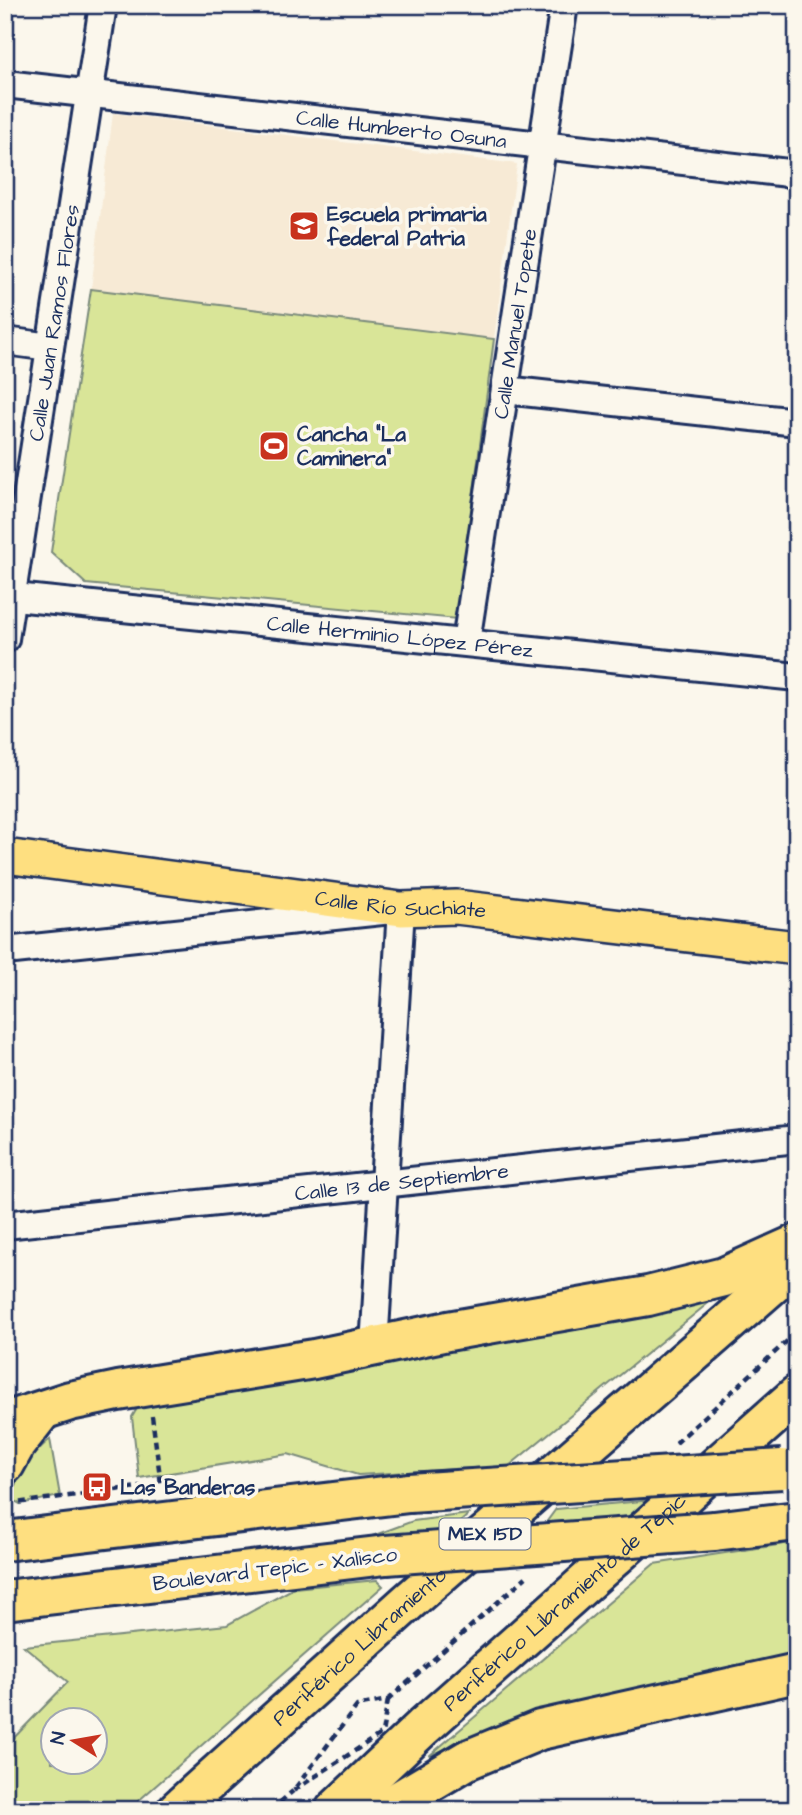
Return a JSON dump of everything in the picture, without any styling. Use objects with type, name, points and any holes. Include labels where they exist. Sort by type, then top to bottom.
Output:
[{"type":"highway","points":[[5,1422],[94,1396],[314,1359],[498,1321],[648,1296],[724,1277],[797,1244]]},
{"type":"highway","name":"Periférico Libramiento","points":[[177,1810],[408,1602],[797,1263]]},
{"type":"highway","name":"Periférico Libramiento de Tepic","points":[[335,1810],[424,1727],[797,1395]]},
{"type":"highway","points":[[5,1464],[16,1444],[41,1412]]},
{"type":"highway","points":[[5,1541],[409,1493],[789,1468]]},
{"type":"highway","name":"Boulevard Tepic - Xalisco","points":[[5,1600],[386,1555],[714,1531],[797,1521]]},
{"type":"highway","points":[[383,1810],[467,1760],[540,1730],[797,1673]]},
{"type":"main road","name":"Calle Río Suchiate","points":[[5,856],[401,909],[456,907],[797,948]]},
{"type":"street","name":"Calle Juan Ramos Flores","points":[[5,639],[9,597],[103,5]]},
{"type":"street","name":"Calle Manuel Topete","points":[[466,642],[564,5]]},
{"type":"street","name":"Calle Humberto Osuna","points":[[5,84],[797,174]]},
{"type":"street","points":[[5,341],[50,346]]},
{"type":"street","points":[[505,390],[797,422]]},
{"type":"street","name":"Calle Herminio López Pérez","points":[[9,597],[797,677]]},
{"type":"street","points":[[5,950],[401,909],[374,1346]]},
{"type":"street","name":"Calle 13 de Septiembre","points":[[5,1225],[797,1139]]},
{"type":"path","points":[[271,1810],[293,1791],[382,1733],[388,1700],[357,1706],[293,1791]]},
{"type":"shaded area","name":"Escuela primaria federal Patria","points":[[113,113],[517,164],[494,339],[91,289]]},
{"type":"green space","name":"Cancha \"La Caminera\"","points":[[91,289],[494,339],[457,619],[86,584],[51,552]]},
{"type":"green space","points":[[718,1295],[509,1466],[358,1475],[288,1454],[139,1478],[132,1417],[139,1405]]},
{"type":"green space","points":[[50,1439],[60,1496],[20,1504],[15,1501],[14,1492],[19,1475],[30,1458]]},
{"type":"green space","points":[[653,1500],[634,1519],[542,1528],[556,1509]]},
{"type":"green space","points":[[469,1514],[447,1534],[364,1539],[413,1521]]},
{"type":"green space","points":[[797,1542],[797,1659],[511,1723],[429,1756],[654,1564]]},
{"type":"green space","points":[[377,1580],[383,1586],[128,1810],[5,1810],[5,1747],[38,1713],[38,1776],[108,1776],[108,1706],[45,1706],[68,1682],[24,1646],[227,1625],[294,1588]]},
{"type":"place","name":"Escuela primaria federal Patria","points":[[304,226]]},
{"type":"place","name":"Cancha \"La Caminera\"","points":[[274,446]]},
{"type":"place","name":"Las Banderas","points":[[97,1487]]}]
